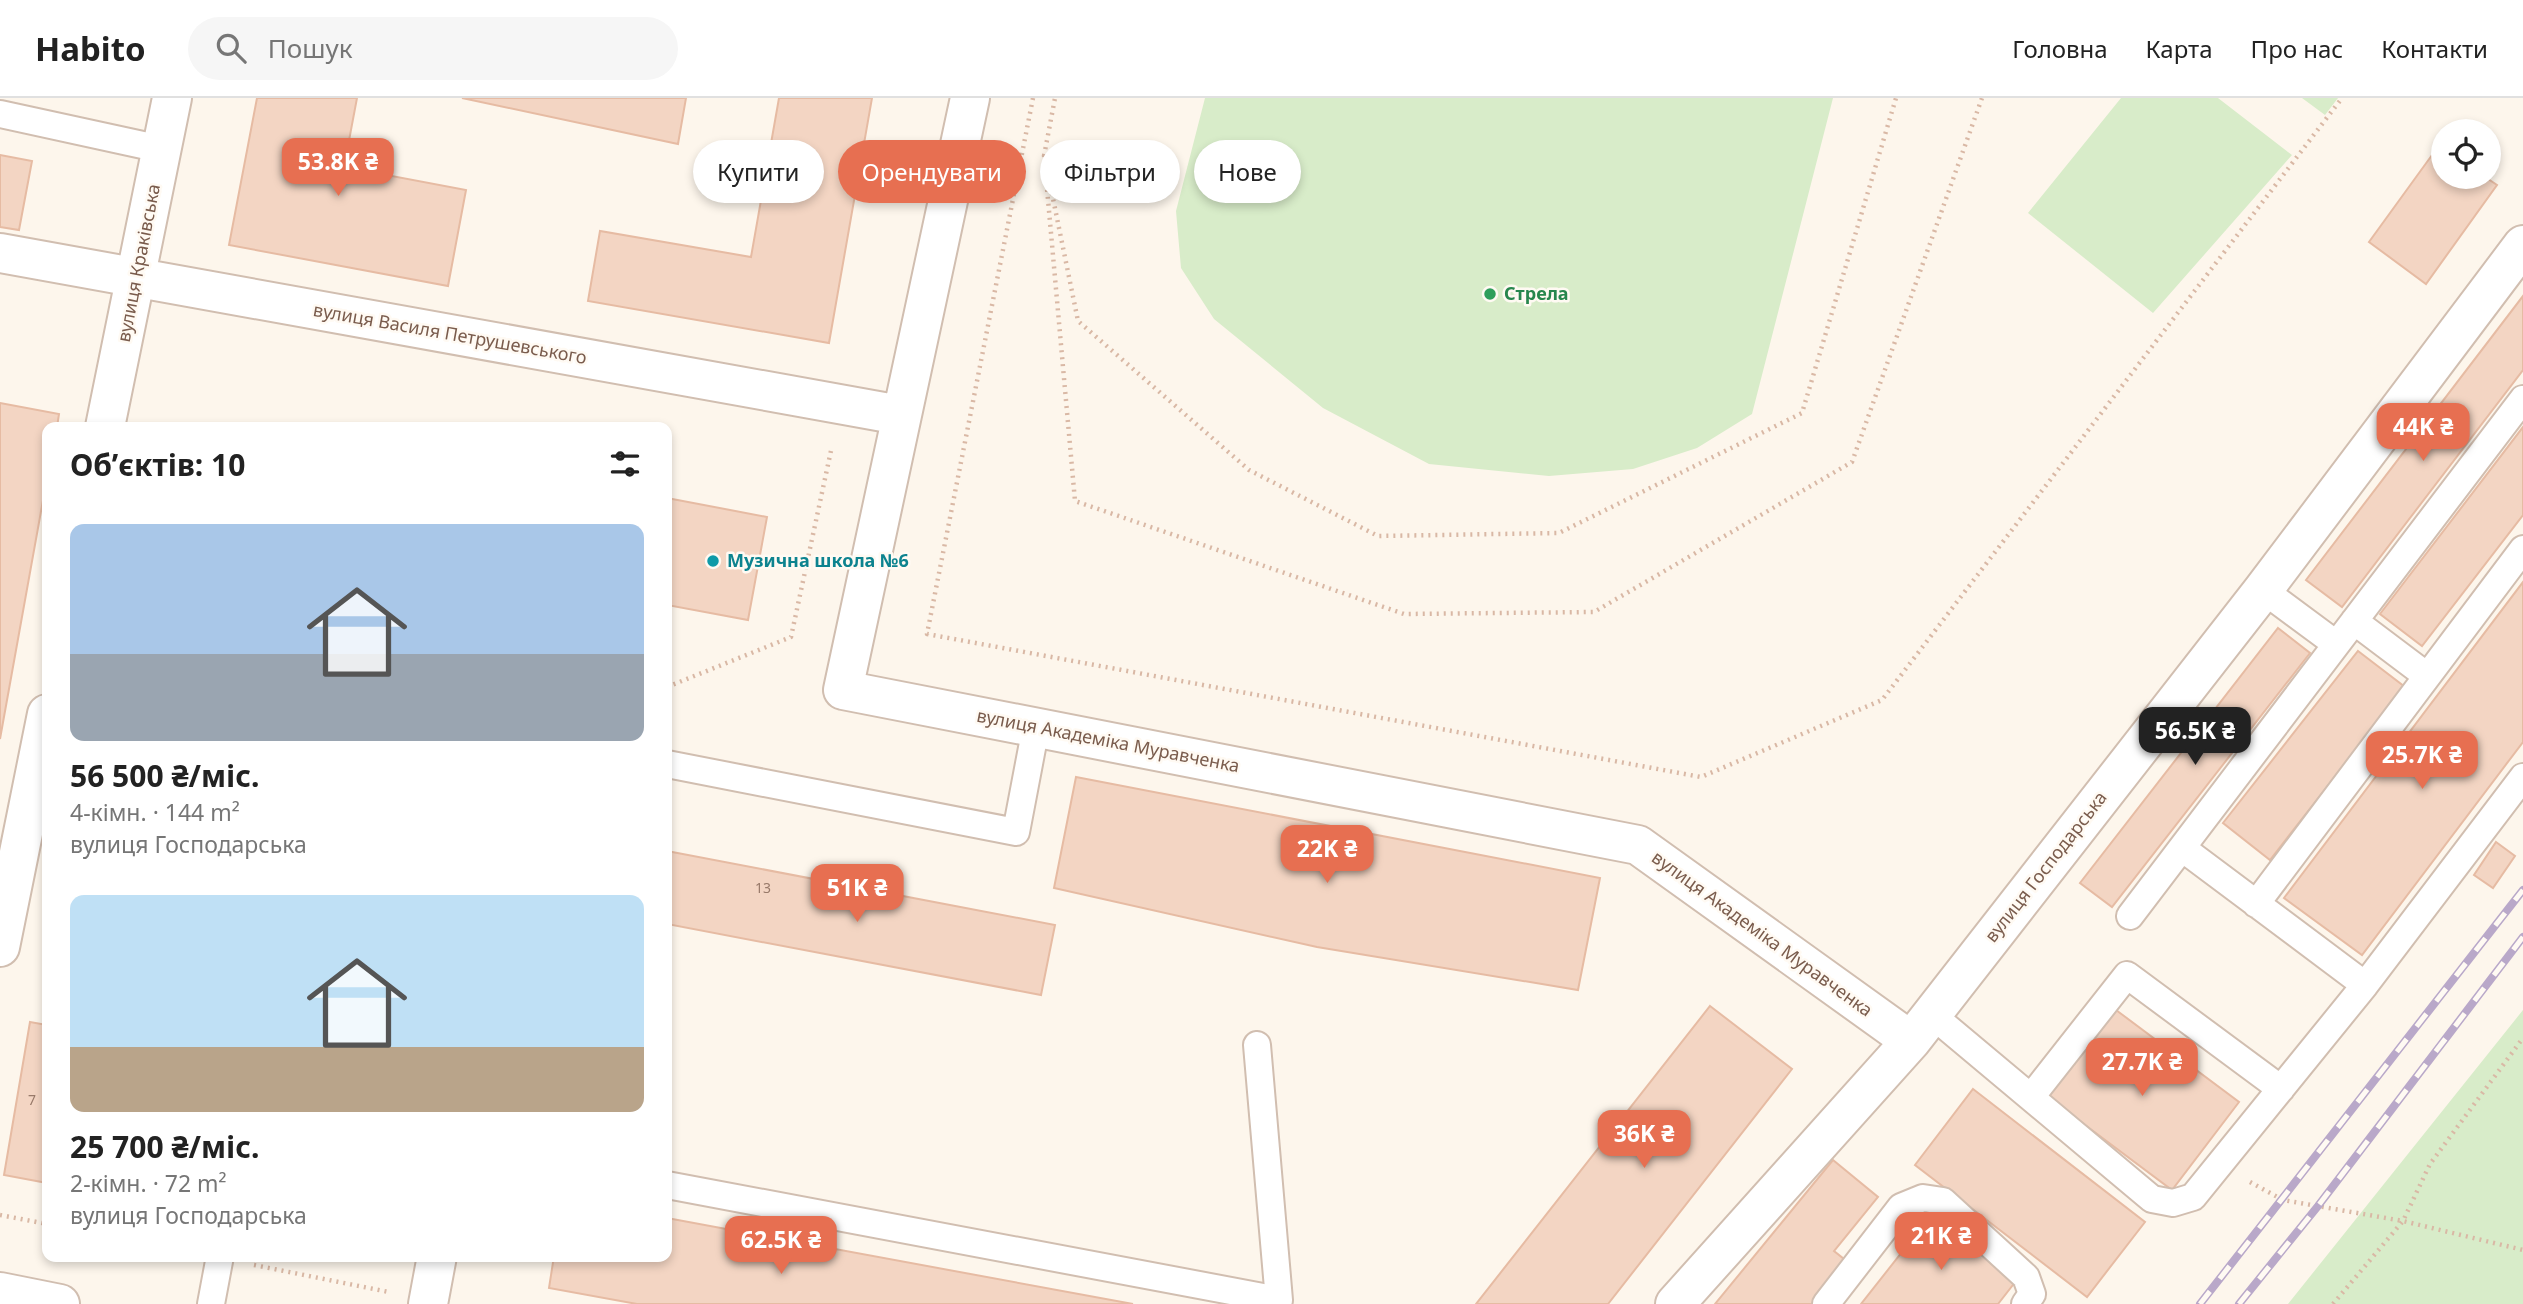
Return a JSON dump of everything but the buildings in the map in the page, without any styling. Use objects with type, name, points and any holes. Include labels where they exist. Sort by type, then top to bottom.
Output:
[{"type":"street","name":"вулиця Краківська","points":[[106,422],[172,98]]},
{"type":"street","name":"вулиця Академіка Муравченка","points":[[970,98],[843,690],[1637,845],[1921,1028]]},
{"type":"street","name":"вулиця Господарська","points":[[1675,1304],[1921,1028],[2263,590],[2523,245]]},
{"type":"street","name":"вулиця Василя Петрушевського","points":[[0,253],[901,415]]},
{"type":"street","points":[[0,947],[42,739]]},
{"type":"street","points":[[428,1302],[436,1262]]},
{"type":"street","points":[[0,1292],[60,1304]]},
{"type":"lane","points":[[0,114],[162,149]]},
{"type":"lane","points":[[2130,916],[2523,398]]},
{"type":"lane","points":[[2256,904],[2523,549]]},
{"type":"lane","points":[[2263,590],[2336,644]]},
{"type":"lane","points":[[2354,621],[2427,676]]},
{"type":"lane","points":[[672,765],[1016,832],[1036,727]]},
{"type":"lane","points":[[1921,1028],[2031,1097],[2152,1199],[2173,1203],[2193,1197],[2365,985],[2523,777]]},
{"type":"lane","points":[[2182,848],[2365,985]]},
{"type":"lane","points":[[2031,1097],[2127,975],[2281,1089]]},
{"type":"lane","points":[[672,1186],[1278,1302],[1257,1045]]},
{"type":"lane","points":[[1826,1304],[1902,1207],[1923,1198],[1943,1201],[2026,1277],[2032,1293],[2025,1304]]},
{"type":"lane","points":[[211,1304],[219,1262]]},
{"type":"path","points":[[1033,98],[928,634],[1701,777],[1882,700],[2342,98]]},
{"type":"path","points":[[1047,140],[1055,98]]},
{"type":"path","points":[[1054,203],[1078,321],[1249,470],[1378,536],[1559,533],[1802,412],[1896,98]]},
{"type":"path","points":[[1048,203],[1075,501],[1404,614],[1594,612],[1852,462],[1982,98]]},
{"type":"path","points":[[672,685],[791,637],[841,404]]},
{"type":"path","points":[[2333,1304],[2403,1221],[2430,1164],[2523,1038]]},
{"type":"path","points":[[2218,1165],[2283,1199],[2403,1221],[2523,1250]]},
{"type":"path","points":[[0,1215],[42,1223]]},
{"type":"path","points":[[239,1262],[428,1302]]},
{"type":"green space","name":"Стрела","points":[[1205,98],[1833,98],[1752,414],[1697,448],[1633,469],[1549,476],[1429,464],[1323,408],[1214,319],[1181,268],[1176,211],[1194,141],[1194,203],[1301,203],[1301,140],[1194,140]]},
{"type":"green space","points":[[2121,98],[2218,98],[2292,155],[2153,313],[2028,213]]},
{"type":"green space","points":[[2302,98],[2338,98],[2325,115]]},
{"type":"green space","points":[[2523,1010],[2523,1304],[2288,1304]]},
{"type":"railway","points":[[2200,1304],[2523,890]]},
{"type":"railway","points":[[2239,1304],[2318,1206],[2523,937]]},
{"type":"place","name":"Стрела","points":[[1490,294]]},
{"type":"place","name":"Музична школа №6","points":[[713,561]]}]
